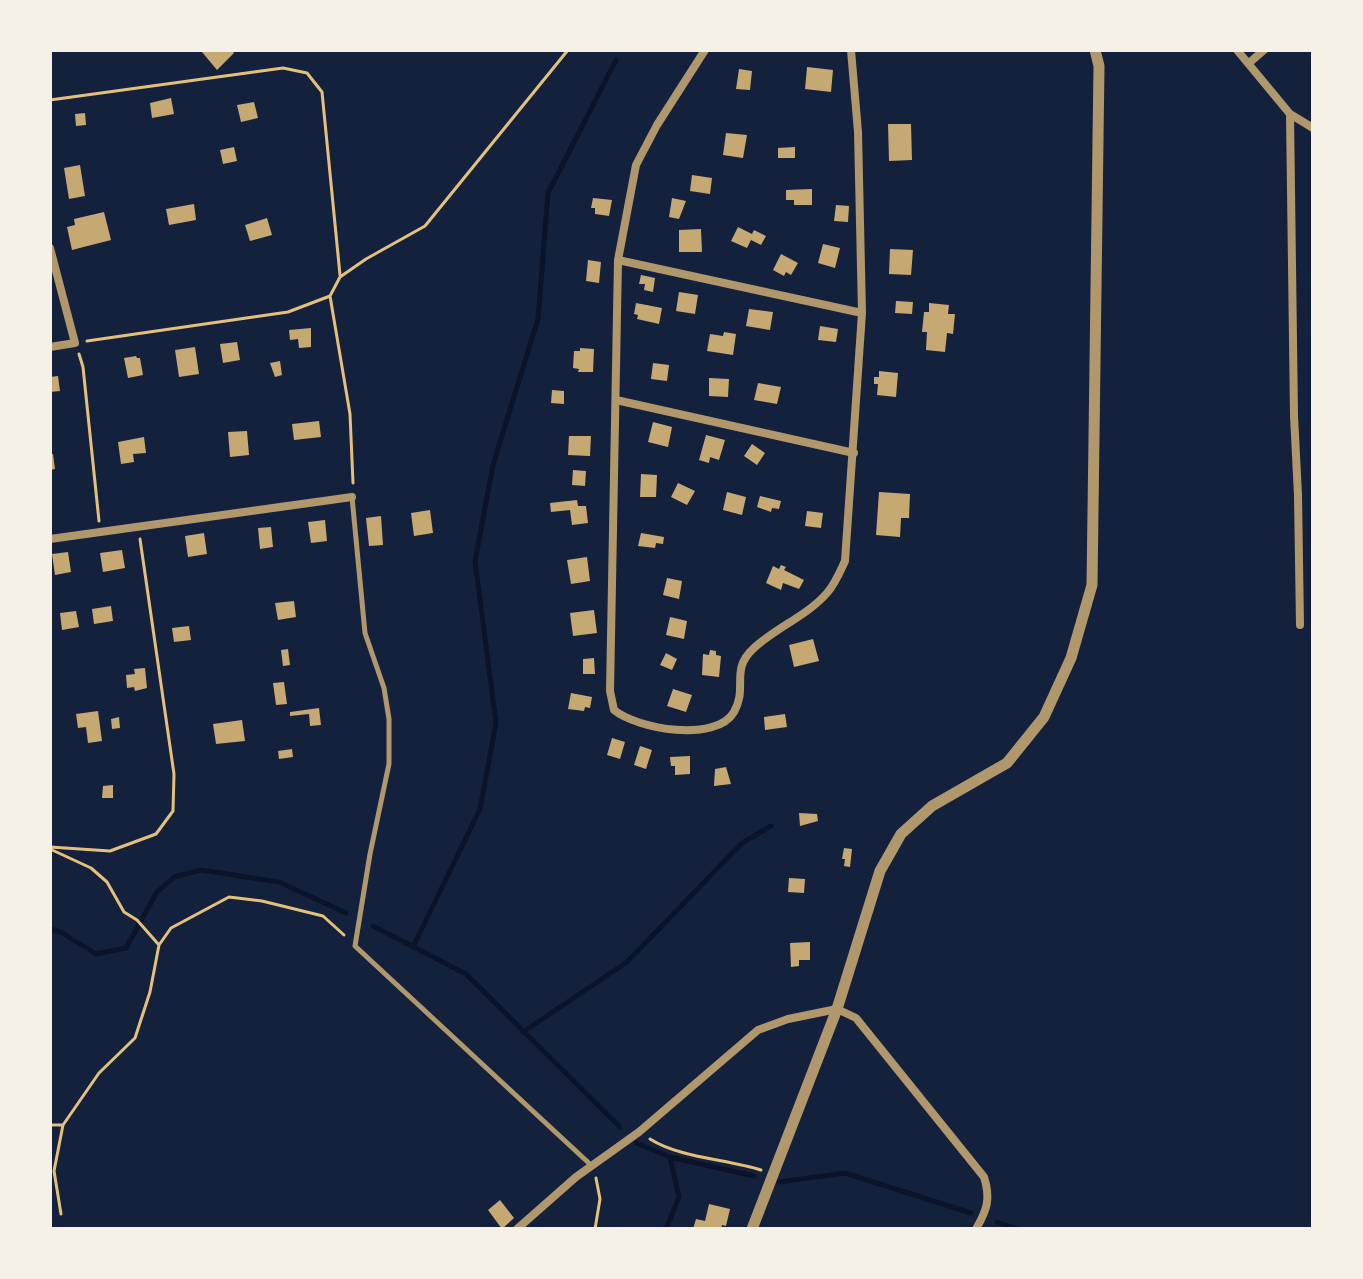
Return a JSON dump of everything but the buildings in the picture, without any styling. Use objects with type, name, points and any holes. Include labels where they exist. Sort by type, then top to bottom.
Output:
[{"type":"street","points":[[705,50],[657,125],[636,165],[618,260],[610,691],[614,710],[623,718],[690,731],[720,725],[733,714],[740,696],[740,663],[752,649],[826,595],[845,561],[862,313],[858,132],[851,50]]},
{"type":"street","points":[[752,1229],[837,1009],[880,871],[901,834],[932,806],[1007,763],[1044,717],[1071,658],[1092,585],[1099,66],[1095,50]]},
{"type":"street","points":[[1237,50],[1290,114],[1313,128]]},
{"type":"street","points":[[1249,63],[1264,50]]},
{"type":"street","points":[[1290,114],[1300,625]]},
{"type":"street","points":[[50,248],[75,343],[50,347]]},
{"type":"street","points":[[618,260],[862,313]]},
{"type":"street","points":[[616,400],[854,453]]},
{"type":"street","points":[[50,539],[352,497]]},
{"type":"street","points":[[517,1229],[576,1177],[639,1132],[758,1030],[788,1019],[837,1009],[856,1018],[984,1177],[989,1192],[988,1207],[976,1229]]},
{"type":"lane","points":[[352,497],[365,633],[384,688],[389,719],[389,764],[355,946],[593,1167]]},
{"type":"path","points":[[352,497],[350,414],[330,296],[340,277],[425,226],[568,50]]},
{"type":"path","points":[[50,100],[283,68],[307,73],[322,92],[340,277]]},
{"type":"path","points":[[100,531],[83,367],[75,343],[288,312],[330,296]]},
{"type":"path","points":[[50,848],[110,851],[156,834],[173,811],[174,774],[138,526]]},
{"type":"path","points":[[50,848],[91,868],[107,882],[124,912],[137,920],[159,945]]},
{"type":"path","points":[[61,1214],[54,1171],[63,1125],[99,1073],[135,1038],[150,992],[159,945],[171,928],[229,897],[262,901],[323,916],[355,946]]},
{"type":"path","points":[[50,1125],[63,1125]]},
{"type":"path","points":[[639,1132],[656,1143],[698,1156],[733,1161],[772,1174]]},
{"type":"path","points":[[593,1167],[600,1199],[595,1229]]},
{"type":"waterway","points":[[414,945],[480,809],[496,723],[475,561],[493,465],[538,319],[548,193],[616,60]]},
{"type":"waterway","points":[[523,1032],[627,962],[742,843],[771,826]]},
{"type":"waterway","points":[[50,929],[61,932],[96,954],[126,948],[157,892],[174,877],[201,870],[279,882],[346,913]]},
{"type":"waterway","points":[[373,926],[466,974],[620,1127]]},
{"type":"waterway","points":[[636,1143],[670,1157],[754,1176]]},
{"type":"waterway","points":[[666,1229],[679,1197],[670,1157]]},
{"type":"waterway","points":[[779,1182],[845,1173],[971,1213]]},
{"type":"waterway","points":[[997,1222],[1018,1229]]}]
